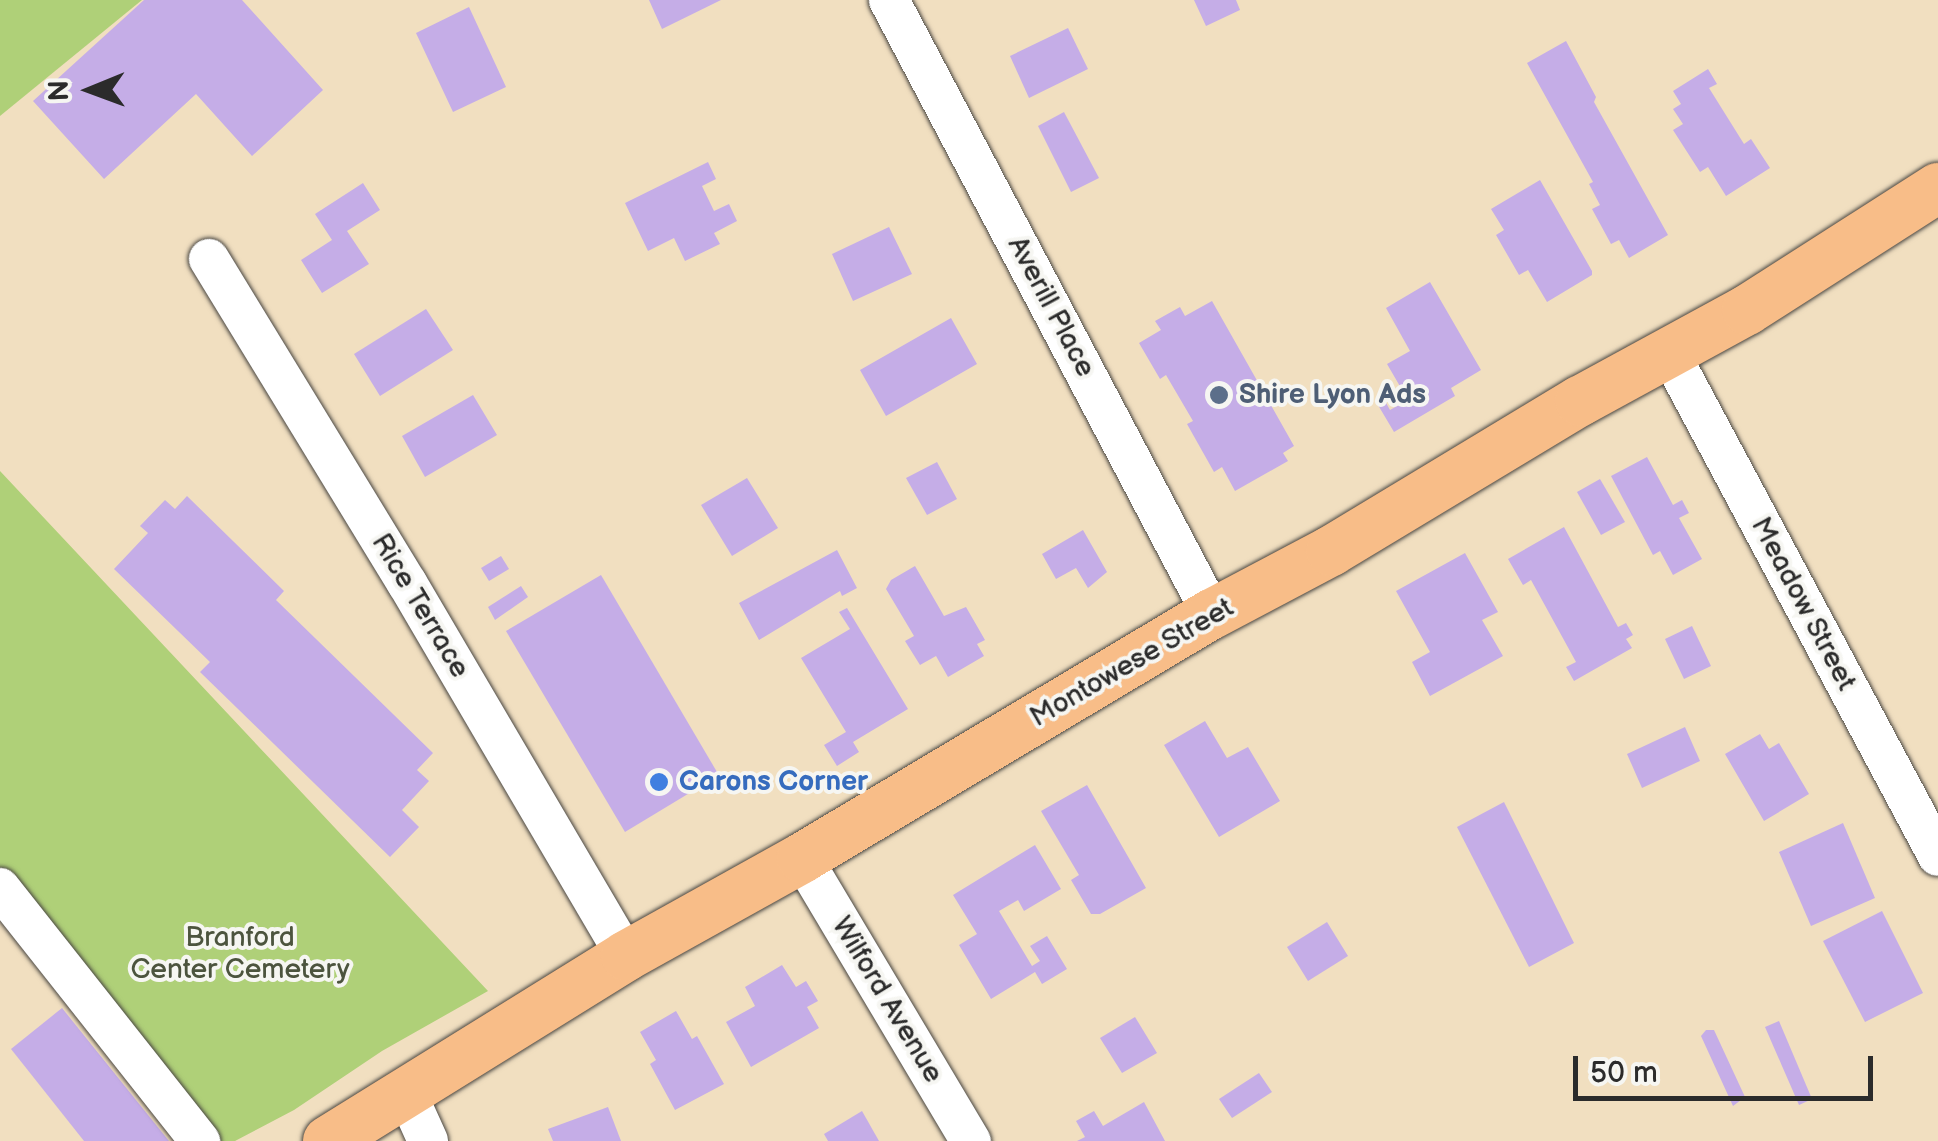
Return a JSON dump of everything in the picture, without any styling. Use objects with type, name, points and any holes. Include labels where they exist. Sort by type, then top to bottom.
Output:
[{"type":"main road","name":"Montowese Street","points":[[328,1141],[626,956],[802,858],[1212,614],[1331,551],[1668,352],[1747,310],[1938,188]]},
{"type":"street","name":"Averill Place","points":[[889,0],[1212,614]]},
{"type":"street","name":"Rice Terrace","points":[[209,259],[626,956]]},
{"type":"street","name":"Meadow Street","points":[[1668,352],[1938,856]]},
{"type":"street","name":"Wilford Avenue","points":[[802,858],[972,1141]]},
{"type":"street","points":[[0,888],[200,1141]]},
{"type":"street","points":[[405,1090],[428,1141]]},
{"type":"green space","points":[[0,0],[142,0],[0,116]]},
{"type":"green space","name":"Branford Center Cemetery","points":[[0,471],[488,991],[382,1051],[294,1110],[235,1141],[194,1141],[0,908]]},
{"type":"building","points":[[144,0],[242,0],[323,90],[252,156],[196,94],[104,179],[33,101]]},
{"type":"building","points":[[649,0],[721,0],[662,29]]},
{"type":"building","points":[[1194,0],[1236,0],[1240,10],[1206,26]]},
{"type":"building","points":[[469,7],[506,87],[453,112],[416,33]]},
{"type":"building","points":[[1068,28],[1088,69],[1029,98],[1010,56]]},
{"type":"building","points":[[1566,41],[1596,97],[1594,102],[1668,235],[1629,258],[1619,240],[1611,244],[1592,209],[1600,205],[1589,184],[1593,182],[1527,63]]},
{"type":"building","points":[[1708,69],[1717,84],[1709,88],[1744,144],[1751,139],[1770,168],[1726,196],[1708,167],[1700,172],[1673,130],[1683,124],[1673,109],[1681,104],[1673,91]]},
{"type":"building","points":[[1064,112],[1099,178],[1071,192],[1038,126]]},
{"type":"building","points":[[708,162],[716,179],[702,186],[714,211],[729,204],[737,221],[714,233],[720,244],[685,261],[674,238],[648,251],[625,203]]},
{"type":"building","points":[[1540,180],[1592,271],[1592,275],[1547,302],[1528,270],[1519,275],[1496,235],[1504,230],[1491,209]]},
{"type":"building","points":[[363,183],[380,210],[347,231],[369,264],[322,293],[301,260],[332,240],[315,214]]},
{"type":"building","points":[[889,227],[912,274],[853,301],[832,254]]},
{"type":"building","points":[[1430,282],[1481,370],[1451,388],[1455,396],[1394,432],[1378,405],[1385,401],[1390,410],[1408,400],[1387,364],[1410,351],[1386,308]]},
{"type":"building","points":[[1212,301],[1294,446],[1283,453],[1288,461],[1235,491],[1222,467],[1214,472],[1187,424],[1193,421],[1166,375],[1160,379],[1139,343],[1161,330],[1155,321],[1180,307],[1185,316]]},
{"type":"building","points":[[426,309],[453,350],[380,396],[354,354]]},
{"type":"building","points":[[951,318],[977,364],[886,416],[860,370]]},
{"type":"building","points":[[473,395],[497,435],[425,477],[402,436]]},
{"type":"building","points":[[1647,457],[1673,505],[1682,500],[1689,513],[1679,518],[1702,559],[1673,575],[1660,551],[1653,555],[1611,476]]},
{"type":"building","points":[[937,462],[957,499],[927,515],[906,478]]},
{"type":"building","points":[[747,478],[778,528],[732,556],[701,505]]},
{"type":"building","points":[[1600,479],[1625,522],[1601,535],[1577,492]]},
{"type":"building","points":[[187,496],[284,591],[276,600],[433,753],[417,770],[429,781],[402,810],[419,827],[390,857],[200,672],[210,662],[114,569],[148,533],[140,526],[165,500],[175,509]]},
{"type":"building","points":[[1564,527],[1618,627],[1626,623],[1633,635],[1626,639],[1632,648],[1574,681],[1566,667],[1576,662],[1531,580],[1523,585],[1508,559]]},
{"type":"building","points":[[1083,530],[1107,572],[1088,588],[1076,568],[1056,579],[1042,554]]},
{"type":"building","points":[[837,550],[857,588],[842,596],[840,591],[759,640],[739,603]]},
{"type":"building","points":[[1465,553],[1498,612],[1482,620],[1503,656],[1430,696],[1412,662],[1430,652],[1396,591]]},
{"type":"building","points":[[501,556],[509,569],[489,581],[481,568]]},
{"type":"building","points":[[915,566],[944,616],[966,607],[985,640],[977,644],[984,656],[948,677],[936,656],[920,665],[905,641],[914,636],[886,589],[891,580]]},
{"type":"building","points":[[601,575],[717,772],[716,777],[625,832],[506,631]]},
{"type":"building","points":[[521,586],[528,597],[495,620],[488,607]]},
{"type":"building","points":[[847,608],[908,709],[853,742],[859,752],[837,766],[824,745],[846,732],[801,658],[850,629],[839,612]]},
{"type":"building","points":[[1692,626],[1711,666],[1684,679],[1665,639]]},
{"type":"building","points":[[1205,721],[1227,758],[1248,747],[1280,801],[1219,837],[1164,745]]},
{"type":"building","points":[[1685,727],[1700,761],[1642,788],[1627,754]]},
{"type":"building","points":[[1760,734],[1769,749],[1779,743],[1809,794],[1764,821],[1725,754]]},
{"type":"building","points":[[1087,785],[1146,888],[1100,914],[1091,914],[1071,880],[1079,875],[1041,811]]},
{"type":"building","points":[[1504,802],[1574,943],[1529,967],[1457,827]]},
{"type":"building","points":[[1843,823],[1875,898],[1811,926],[1779,852]]},
{"type":"building","points":[[1035,845],[1061,889],[1024,911],[1018,900],[999,911],[1032,966],[1040,961],[1030,946],[1047,936],[1067,969],[1042,984],[1035,972],[991,999],[959,945],[977,934],[953,895]]},
{"type":"building","points":[[1882,911],[1923,993],[1865,1022],[1823,941]]},
{"type":"building","points":[[1327,922],[1348,956],[1308,981],[1287,947]]},
{"type":"building","points":[[782,965],[796,987],[806,981],[818,1001],[807,1007],[819,1028],[751,1067],[726,1022],[755,1006],[745,987]]},
{"type":"building","points":[[62,1008],[169,1141],[84,1141],[11,1049]]},
{"type":"building","points":[[676,1011],[692,1039],[697,1036],[724,1084],[675,1110],[650,1064],[656,1060],[640,1032]]},
{"type":"building","points":[[1135,1017],[1157,1053],[1122,1073],[1100,1038]]},
{"type":"building","points":[[1779,1021],[1812,1099],[1799,1105],[1765,1027]]},
{"type":"building","points":[[1706,1030],[1714,1030],[1745,1097],[1733,1106],[1701,1036]]},
{"type":"building","points":[[1259,1073],[1272,1092],[1232,1118],[1219,1099]]},
{"type":"building","points":[[1144,1102],[1165,1141],[1077,1141],[1085,1137],[1076,1121],[1094,1111],[1103,1126]]},
{"type":"building","points":[[608,1107],[621,1141],[553,1141],[548,1129]]},
{"type":"building","points":[[862,1111],[879,1141],[828,1141],[824,1134]]},
{"type":"place","name":"Shire Lyon Ads","points":[[1219,395]]},
{"type":"place","name":"Carons Corner","points":[[659,782]]}]
